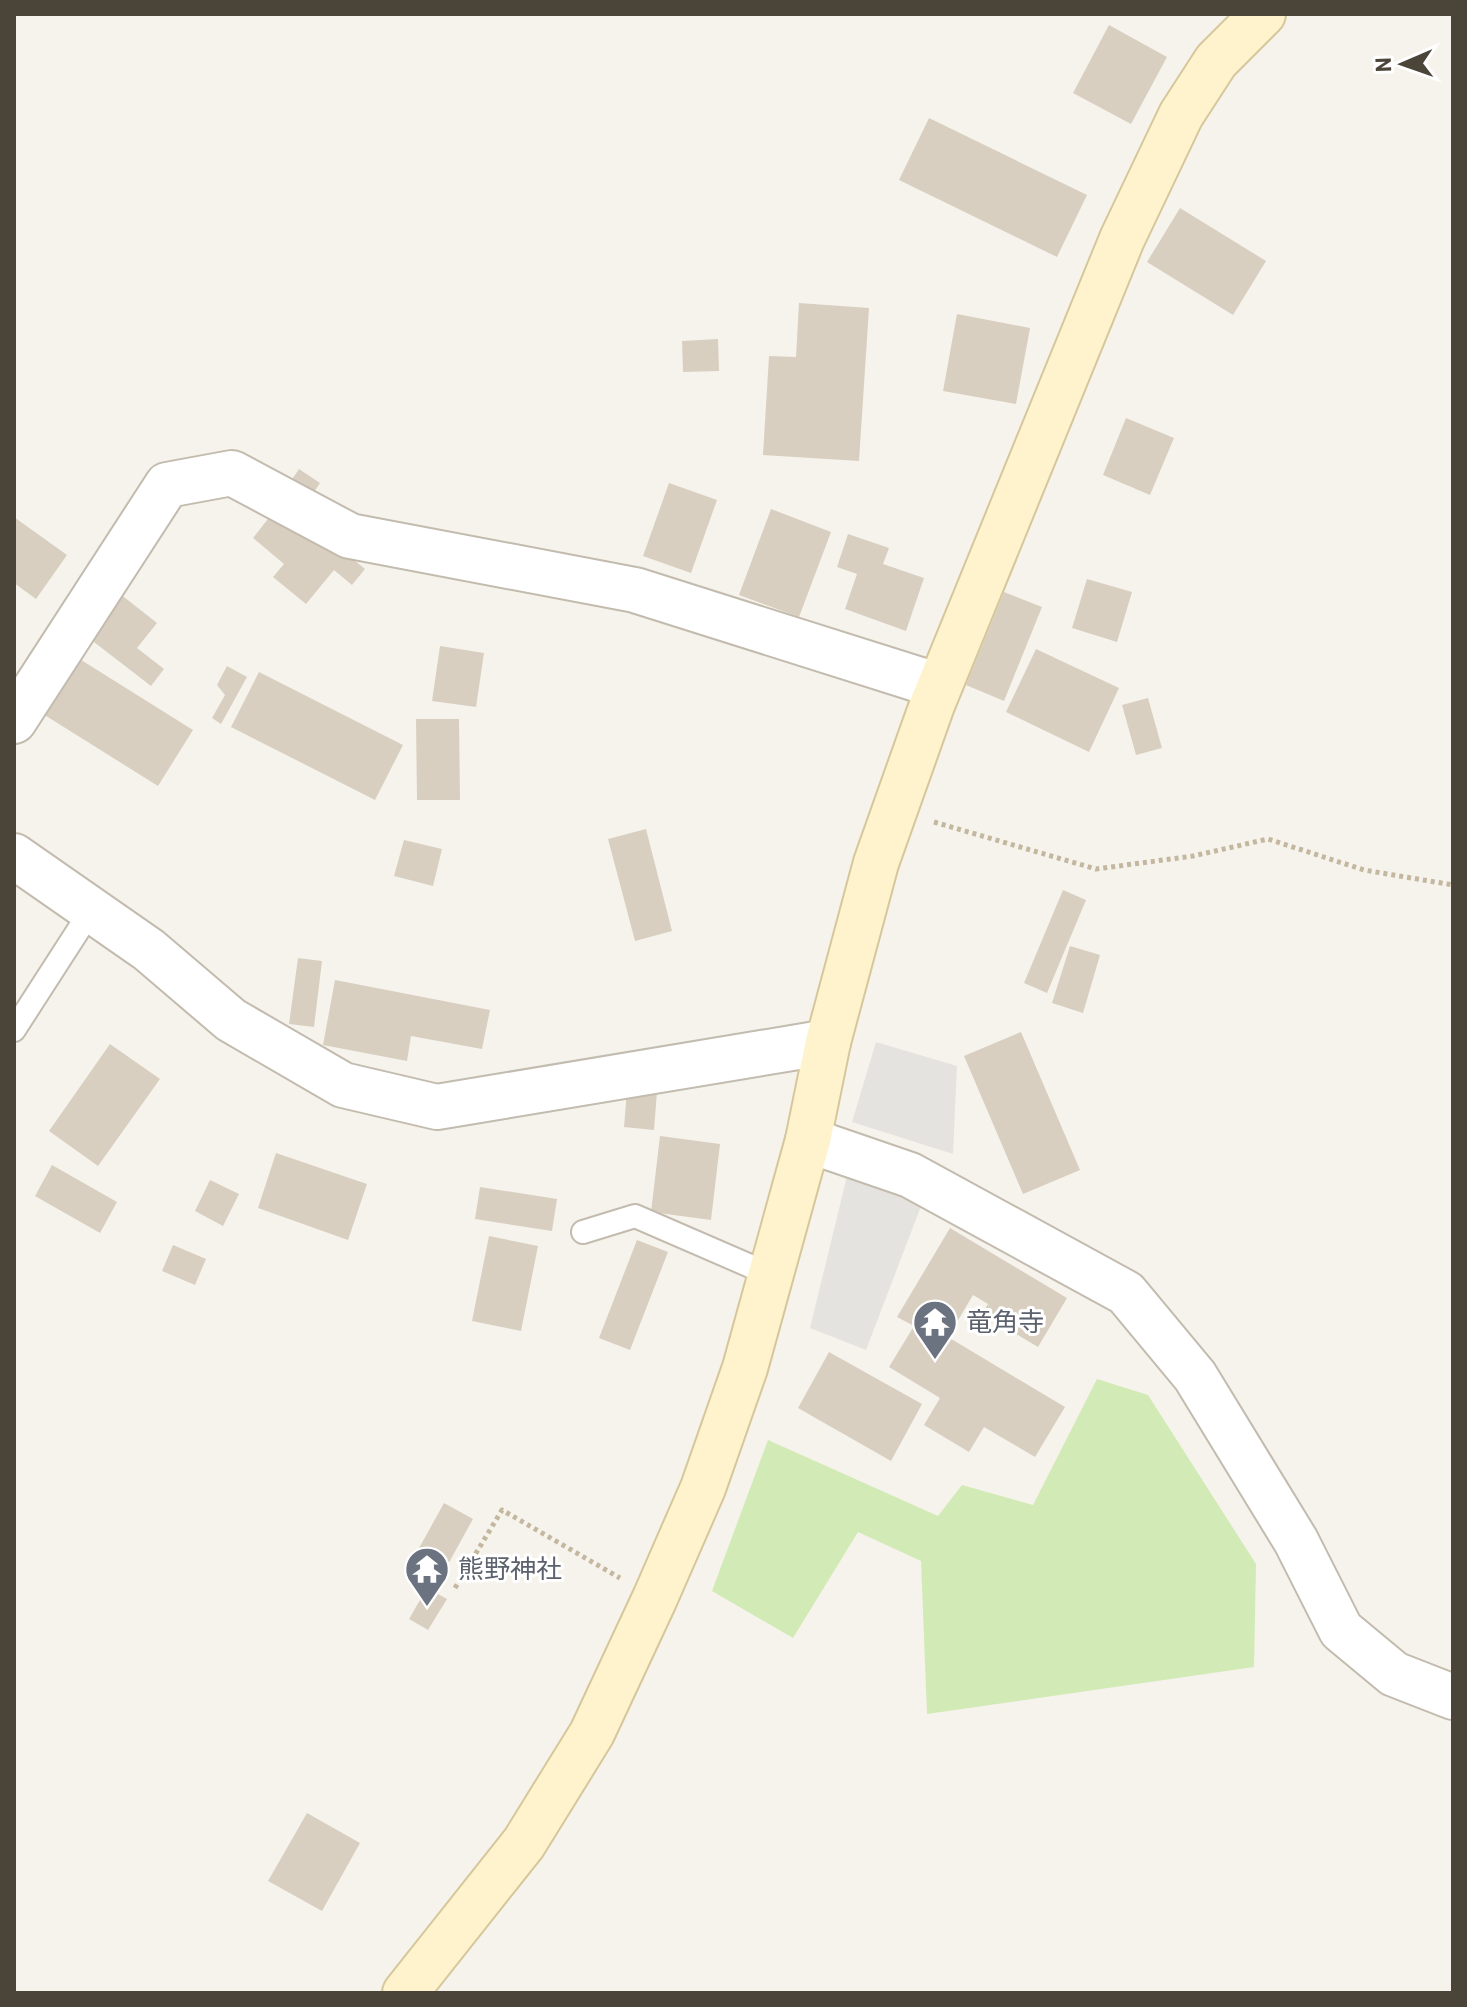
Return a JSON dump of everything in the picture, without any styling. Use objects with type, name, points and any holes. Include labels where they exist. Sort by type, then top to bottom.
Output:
[{"type":"street","points":[[405,1993],[524,1843],[592,1733],[703,1488],[745,1368],[771,1275],[808,1140],[828,1042],[876,863],[939,686],[1122,239],[1181,115],[1216,61],[1263,14]]},
{"type":"street","points":[[14,721],[167,485],[232,473],[350,536],[635,590],[939,686]]},
{"type":"street","points":[[14,856],[149,950],[231,1020],[343,1085],[437,1107],[828,1042]]},
{"type":"street","points":[[808,1140],[910,1175],[1126,1293],[1195,1376],[1296,1541],[1341,1630],[1394,1674],[1453,1697]]},
{"type":"lane","points":[[14,1030],[92,909]]},
{"type":"lane","points":[[583,1232],[635,1216],[771,1275]]},
{"type":"path","points":[[895,811],[1096,869],[1193,856],[1268,839],[1364,870],[1453,885]]},
{"type":"path","points":[[455,1588],[502,1510],[655,1598]]},
{"type":"green space","points":[[1097,1379],[1148,1395],[1256,1564],[1254,1667],[927,1714],[921,1561],[858,1532],[793,1638],[712,1591],[768,1440],[938,1516],[962,1485],[1033,1505]]},
{"type":"shaded area","points":[[876,1042],[957,1066],[953,1154],[852,1122]]},
{"type":"shaded area","points":[[848,1172],[923,1201],[866,1350],[810,1328]]},
{"type":"building","points":[[1109,25],[1167,57],[1131,124],[1073,93]]},
{"type":"building","points":[[929,118],[1087,195],[1057,257],[899,180]]},
{"type":"building","points":[[1180,208],[1266,261],[1233,315],[1147,262]]},
{"type":"building","points":[[799,303],[869,308],[859,461],[763,455],[769,356],[796,357]]},
{"type":"building","points":[[957,314],[1030,328],[1016,404],[943,391]]},
{"type":"building","points":[[718,339],[719,371],[683,372],[682,341]]},
{"type":"building","points":[[1126,418],[1174,438],[1150,495],[1103,475]]},
{"type":"building","points":[[299,469],[320,483],[310,498],[289,484]]},
{"type":"building","points":[[669,483],[717,500],[691,573],[643,556]]},
{"type":"building","points":[[282,501],[365,569],[352,585],[334,570],[306,604],[273,577],[284,564],[253,538]]},
{"type":"building","points":[[771,509],[831,532],[799,617],[739,595]]},
{"type":"building","points":[[14,517],[67,555],[36,599],[14,583]]},
{"type":"building","points":[[848,534],[889,548],[883,564],[924,578],[906,631],[845,609],[857,574],[837,567]]},
{"type":"building","points":[[1087,579],[1132,592],[1117,642],[1072,628]]},
{"type":"building","points":[[110,586],[157,623],[137,648],[164,669],[151,686],[77,629]]},
{"type":"building","points":[[1004,592],[1042,607],[1004,701],[966,685]]},
{"type":"building","points":[[440,646],[484,653],[476,707],[432,701]]},
{"type":"building","points":[[1036,649],[1119,688],[1089,752],[1006,712]]},
{"type":"building","points":[[70,653],[193,730],[158,786],[35,709]]},
{"type":"building","points":[[227,666],[247,677],[221,724],[212,718],[225,695],[217,685]]},
{"type":"building","points":[[259,672],[403,745],[375,800],[231,727]]},
{"type":"building","points":[[1148,698],[1162,748],[1136,755],[1122,705]]},
{"type":"building","points":[[416,719],[459,719],[460,800],[417,800]]},
{"type":"building","points":[[646,829],[672,931],[635,941],[608,839]]},
{"type":"building","points":[[404,840],[442,849],[433,886],[394,876]]},
{"type":"building","points":[[1063,890],[1086,900],[1047,993],[1024,983]]},
{"type":"building","points":[[1070,946],[1100,955],[1083,1013],[1052,1003]]},
{"type":"building","points":[[298,958],[322,961],[314,1027],[289,1024]]},
{"type":"building","points":[[335,980],[490,1010],[482,1049],[411,1036],[407,1061],[323,1045]]},
{"type":"building","points":[[1021,1032],[1080,1170],[1023,1194],[964,1056]]},
{"type":"building","points":[[110,1044],[160,1079],[98,1166],[49,1131]]},
{"type":"building","points":[[627,1090],[657,1092],[654,1130],[624,1127]]},
{"type":"building","points":[[660,1136],[720,1144],[711,1220],[651,1212]]},
{"type":"building","points":[[276,1153],[367,1184],[348,1240],[258,1208]]},
{"type":"building","points":[[52,1165],[117,1202],[100,1233],[35,1196]]},
{"type":"building","points":[[210,1180],[239,1194],[223,1226],[195,1211]]},
{"type":"building","points":[[480,1187],[557,1199],[552,1231],[475,1219]]},
{"type":"building","points":[[950,1228],[1067,1298],[1038,1347],[982,1314],[988,1304],[973,1295],[948,1337],[1065,1407],[1035,1457],[984,1427],[969,1452],[924,1425],[940,1398],[889,1367],[914,1326],[897,1317]]},
{"type":"building","points":[[489,1236],[538,1246],[521,1331],[472,1321]]},
{"type":"building","points":[[637,1240],[668,1252],[630,1350],[599,1338]]},
{"type":"building","points":[[173,1245],[206,1259],[195,1285],[162,1271]]},
{"type":"building","points":[[829,1352],[922,1404],[891,1461],[798,1408]]},
{"type":"building","points":[[444,1503],[473,1519],[447,1566],[418,1550]]},
{"type":"building","points":[[427,1588],[447,1599],[428,1630],[409,1619]]},
{"type":"building","points":[[307,1813],[360,1843],[322,1911],[268,1881]]},
{"type":"place","name":"竜角寺","points":[[935,1361]]},
{"type":"place","name":"熊野神社","points":[[427,1608]]}]
